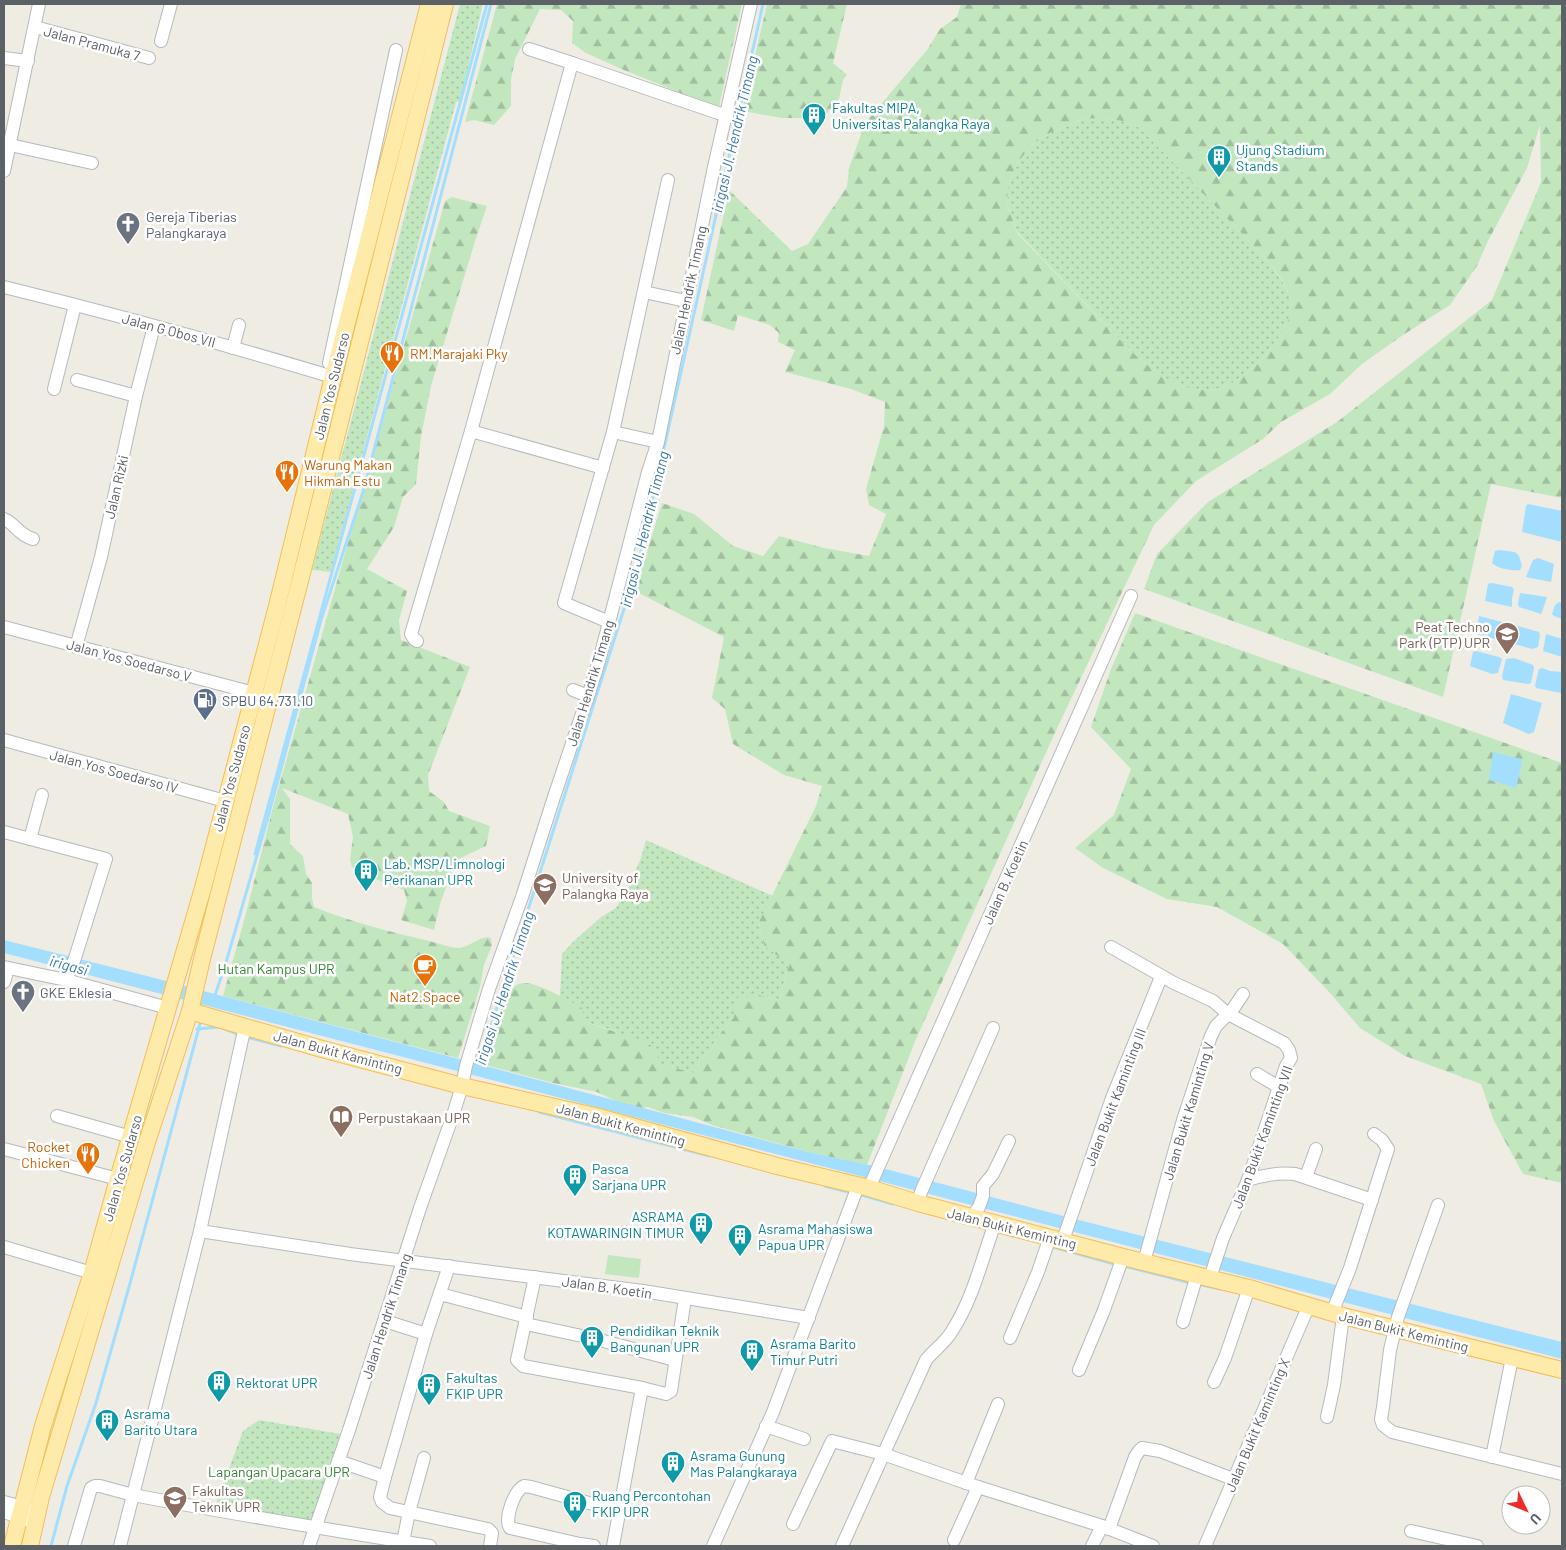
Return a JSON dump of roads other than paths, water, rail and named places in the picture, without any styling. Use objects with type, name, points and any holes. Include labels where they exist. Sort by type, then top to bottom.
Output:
[{"type":"main road","name":"Jalan Yos Sudarso","points":[[12,1546],[15,1512],[92,1273],[118,1179],[139,1139],[193,1010],[202,959],[301,577],[393,174],[429,4]]},
{"type":"main road","name":"Jalan Yos Sudarso","points":[[30,1546],[139,1139],[169,1004],[211,855],[277,606],[333,377],[445,4]]},
{"type":"main road","points":[[285,572],[301,577]]},
{"type":"main road","points":[[211,855],[228,859]]},
{"type":"main road","name":"Jalan Bukit Kaminting","points":[[193,1010],[322,1049],[464,1076]]},
{"type":"main road","name":"Jalan Bukit Keminting","points":[[464,1076],[596,1116],[869,1180],[920,1198],[978,1207],[995,1223],[1063,1231],[1123,1257],[1145,1256],[1308,1305],[1396,1323],[1512,1358],[1562,1370]]},
{"type":"street","points":[[4,172],[39,4]]},
{"type":"street","points":[[161,41],[171,4]]},
{"type":"street","name":"Jalan Hendrik Timang","points":[[309,1546],[385,1321],[464,1076],[489,989],[522,897],[588,696],[648,472],[658,442],[714,167],[751,4]]},
{"type":"street","name":"Jalan Pramuka 7","points":[[35,27],[149,58]]},
{"type":"street","points":[[529,49],[727,116]]},
{"type":"street","points":[[277,606],[396,50]]},
{"type":"street","points":[[4,58],[28,61]]},
{"type":"street","points":[[417,641],[414,640],[411,634],[471,432],[572,63]]},
{"type":"street","points":[[7,151],[92,163]]},
{"type":"street","points":[[609,622],[564,603],[613,432],[668,180]]},
{"type":"street","name":"Jalan G Obos VII","points":[[4,287],[154,326],[333,377]]},
{"type":"street","points":[[644,292],[686,301]]},
{"type":"street","points":[[54,389],[75,305]]},
{"type":"street","points":[[233,348],[239,324]]},
{"type":"street","name":"Jalan Rizki","points":[[76,647],[101,557],[136,396],[154,326]]},
{"type":"street","points":[[76,380],[136,396]]},
{"type":"street","points":[[471,432],[603,468]]},
{"type":"street","points":[[613,432],[658,442]]},
{"type":"street","points":[[4,519],[11,522],[22,534],[33,539]]},
{"type":"street","name":"Jalan B. Koetin","points":[[713,1546],[766,1426],[809,1318],[869,1180],[1131,596]]},
{"type":"street","name":"Jalan Yos Soedarso V","points":[[4,627],[254,693]]},
{"type":"street","points":[[573,690],[588,696]]},
{"type":"street","name":"Jalan Yos Soedarso IV","points":[[4,740],[225,802]]},
{"type":"street","points":[[30,839],[42,795]]},
{"type":"street","points":[[4,832],[106,859],[70,969]]},
{"type":"street","name":"Jalan Bukit Kaminting VII","points":[[1111,946],[1161,977],[1213,1001],[1228,1014],[1276,1039],[1289,1050],[1291,1058],[1286,1066],[1248,1180],[1216,1255],[1183,1322]]},
{"type":"street","points":[[4,982],[6,968],[70,969],[169,1004]]},
{"type":"street","name":"Jalan Bukit Kaminting III","points":[[1010,1338],[1038,1272],[1063,1231],[1112,1098],[1161,977]]},
{"type":"street","name":"Jalan Bukit Kaminting V","points":[[1145,1256],[1183,1120],[1211,1036],[1216,1026],[1234,1009],[1243,994]]},
{"type":"street","points":[[120,1546],[200,1231],[245,1026]]},
{"type":"street","points":[[920,1198],[992,1028]]},
{"type":"street","points":[[1257,1074],[1279,1087]]},
{"type":"street","points":[[57,1116],[139,1139]]},
{"type":"street","points":[[1327,1417],[1333,1391],[1338,1310],[1342,1286],[1388,1149],[1382,1140],[1374,1134]]},
{"type":"street","points":[[978,1207],[984,1186],[993,1174],[1009,1141]]},
{"type":"street","points":[[4,1149],[118,1179]]},
{"type":"street","points":[[1306,1177],[1316,1149]]},
{"type":"street","points":[[1248,1180],[1282,1172],[1306,1177],[1372,1200]]},
{"type":"street","points":[[1438,1205],[1396,1323],[1382,1419],[1383,1425],[1392,1432],[1562,1474]]},
{"type":"street","points":[[842,1546],[926,1360],[935,1348],[951,1334],[959,1319],[979,1272],[995,1223]]},
{"type":"street","name":"Jalan B. Koetin","points":[[200,1231],[350,1254],[643,1291],[809,1318]]},
{"type":"street","points":[[4,1247],[92,1273]]},
{"type":"street","points":[[1079,1370],[1104,1310],[1123,1257]]},
{"type":"street","points":[[449,1266],[426,1334],[380,1497],[382,1502],[390,1508],[488,1529],[492,1533],[490,1546]]},
{"type":"street","points":[[535,1277],[517,1360],[523,1366],[666,1394],[671,1391],[685,1298]]},
{"type":"street","points":[[1214,1382],[1225,1358],[1249,1288]]},
{"type":"street","points":[[440,1294],[526,1321],[675,1360]]},
{"type":"street","name":"Jalan Bukit Kaminting X","points":[[1205,1546],[1308,1305]]},
{"type":"street","points":[[385,1321],[426,1334]]},
{"type":"street","points":[[1492,1456],[1512,1358]]},
{"type":"street","points":[[612,1546],[642,1388]]},
{"type":"street","points":[[954,1540],[998,1404]]},
{"type":"street","points":[[766,1426],[804,1440]]},
{"type":"street","points":[[793,1524],[832,1441],[882,1454],[1105,1527],[1153,1546]]},
{"type":"street","points":[[1092,1546],[1105,1527],[1135,1457],[1142,1448],[1160,1451],[1233,1479]]},
{"type":"street","points":[[403,1542],[424,1458]]},
{"type":"street","points":[[338,1461],[385,1476]]},
{"type":"street","points":[[74,1546],[91,1488],[95,1486],[235,1515],[430,1546]]},
{"type":"street","points":[[594,1546],[538,1540],[508,1525],[516,1493],[524,1486],[618,1510]]},
{"type":"street","points":[[4,1502],[15,1512],[37,1517]]},
{"type":"street","points":[[1411,1531],[1477,1546]]},
{"type":"water","points":[[1528,504],[1562,511],[1562,542],[1522,532],[1526,506]]},
{"type":"water","points":[[1495,551],[1515,552],[1519,556],[1522,566],[1520,570],[1505,569],[1492,563]]},
{"type":"water","points":[[1538,558],[1554,564],[1551,582],[1526,577],[1533,560]]},
{"type":"water","points":[[1488,584],[1512,587],[1514,590],[1512,607],[1485,601]]},
{"type":"water","points":[[1520,593],[1547,597],[1541,614],[1519,607]]},
{"type":"water","points":[[1559,602],[1562,603],[1562,619],[1552,614],[1555,605]]},
{"type":"water","points":[[1479,616],[1506,623],[1503,641],[1476,634]]},
{"type":"water","points":[[1514,625],[1539,632],[1538,647],[1532,649],[1510,643]]},
{"type":"water","points":[[1546,634],[1562,639],[1562,657],[1543,651]]},
{"type":"water","points":[[1476,651],[1502,659],[1498,673],[1492,674],[1470,666],[1473,652]]},
{"type":"water","points":[[1514,658],[1533,665],[1531,683],[1503,680],[1502,676],[1506,659]]},
{"type":"water","points":[[1539,669],[1562,672],[1561,693],[1536,688]]},
{"type":"water","points":[[1511,694],[1542,703],[1534,732],[1529,734],[1503,723]]},
{"type":"water","points":[[1493,752],[1521,759],[1522,763],[1516,788],[1489,780]]},
{"type":"water","name":"irigasi","points":[[4,940],[151,977],[808,1152],[878,1167],[1071,1218],[1562,1342],[1562,1359],[4,953]]},
{"type":"waterway","points":[[255,854],[487,4]]},
{"type":"waterway","points":[[214,998],[268,817],[321,620],[363,492],[491,4]]},
{"type":"waterway","name":"irigasi Jl. Hendrik Timang","points":[[478,1067],[638,565],[763,4]]},
{"type":"waterway","points":[[51,1546],[67,1486],[96,1403],[201,1020]]},
{"type":"waterway","points":[[197,1029],[219,1027]]},
{"type":"waterway","points":[[225,1029],[240,1035]]},
{"type":"waterway","points":[[246,1037],[281,1046]]},
{"type":"waterway","points":[[539,1112],[710,1156]]},
{"type":"waterway","points":[[825,1186],[852,1193]]},
{"type":"waterway","points":[[858,1194],[893,1204]]},
{"type":"waterway","points":[[1049,1246],[1118,1265]]},
{"type":"waterway","points":[[1124,1266],[1191,1283]]},
{"type":"waterway","points":[[1197,1284],[1220,1289]]},
{"type":"place","name":"Fakultas MIPA, Universitas Palangka Raya","points":[[814,136]]},
{"type":"place","name":"Ujung Stadium Stands","points":[[1219,178]]},
{"type":"place","name":"Gereja Tiberias Palangkaraya","points":[[128,245]]},
{"type":"place","name":"RM.Marajaki Pky","points":[[392,374]]},
{"type":"place","name":"Warung Makan Hikmah Estu","points":[[287,493]]},
{"type":"place","name":"Peat Techno Park (PTP) UPR","points":[[1507,655]]},
{"type":"place","name":"SPBU 64.731.10","points":[[205,721]]},
{"type":"place","name":"Lab. MSP/Limnologi Perikanan UPR","points":[[366,892]]},
{"type":"place","name":"University of Palangka Raya","points":[[545,906]]},
{"type":"place","name":"Nat2.Space","points":[[425,987]]},
{"type":"place","name":"GKE Eklesia","points":[[23,1013]]},
{"type":"place","name":"Perpustakaan UPR","points":[[341,1138]]},
{"type":"place","name":"Rocket Chicken","points":[[88,1175]]},
{"type":"place","name":"Pasca Sarjana UPR","points":[[575,1197]]},
{"type":"place","name":"ASRAMA KOTAWARINGIN TIMUR","points":[[701,1245]]},
{"type":"place","name":"Asrama Mahasiswa Papua UPR","points":[[740,1257]]},
{"type":"place","name":"Pendidikan Teknik Bangunan UPR","points":[[592,1359]]},
{"type":"place","name":"Asrama Barito Timur Putri","points":[[752,1372]]},
{"type":"place","name":"Rektorat UPR","points":[[219,1403]]},
{"type":"place","name":"Fakultas FKIP UPR","points":[[429,1406]]},
{"type":"place","name":"Asrama Barito Utara","points":[[107,1442]]},
{"type":"place","name":"Asrama Gunung Mas Palangkaraya","points":[[673,1484]]},
{"type":"place","name":"Fakultas Teknik UPR","points":[[175,1519]]},
{"type":"place","name":"Ruang Percontohan FKIP UPR","points":[[575,1524]]},
{"type":"park label","name":"Hutan Kampus UPR","points":[[276,968]]},
{"type":"park label","name":"Lapangan Upacara UPR","points":[[279,1471]]}]
